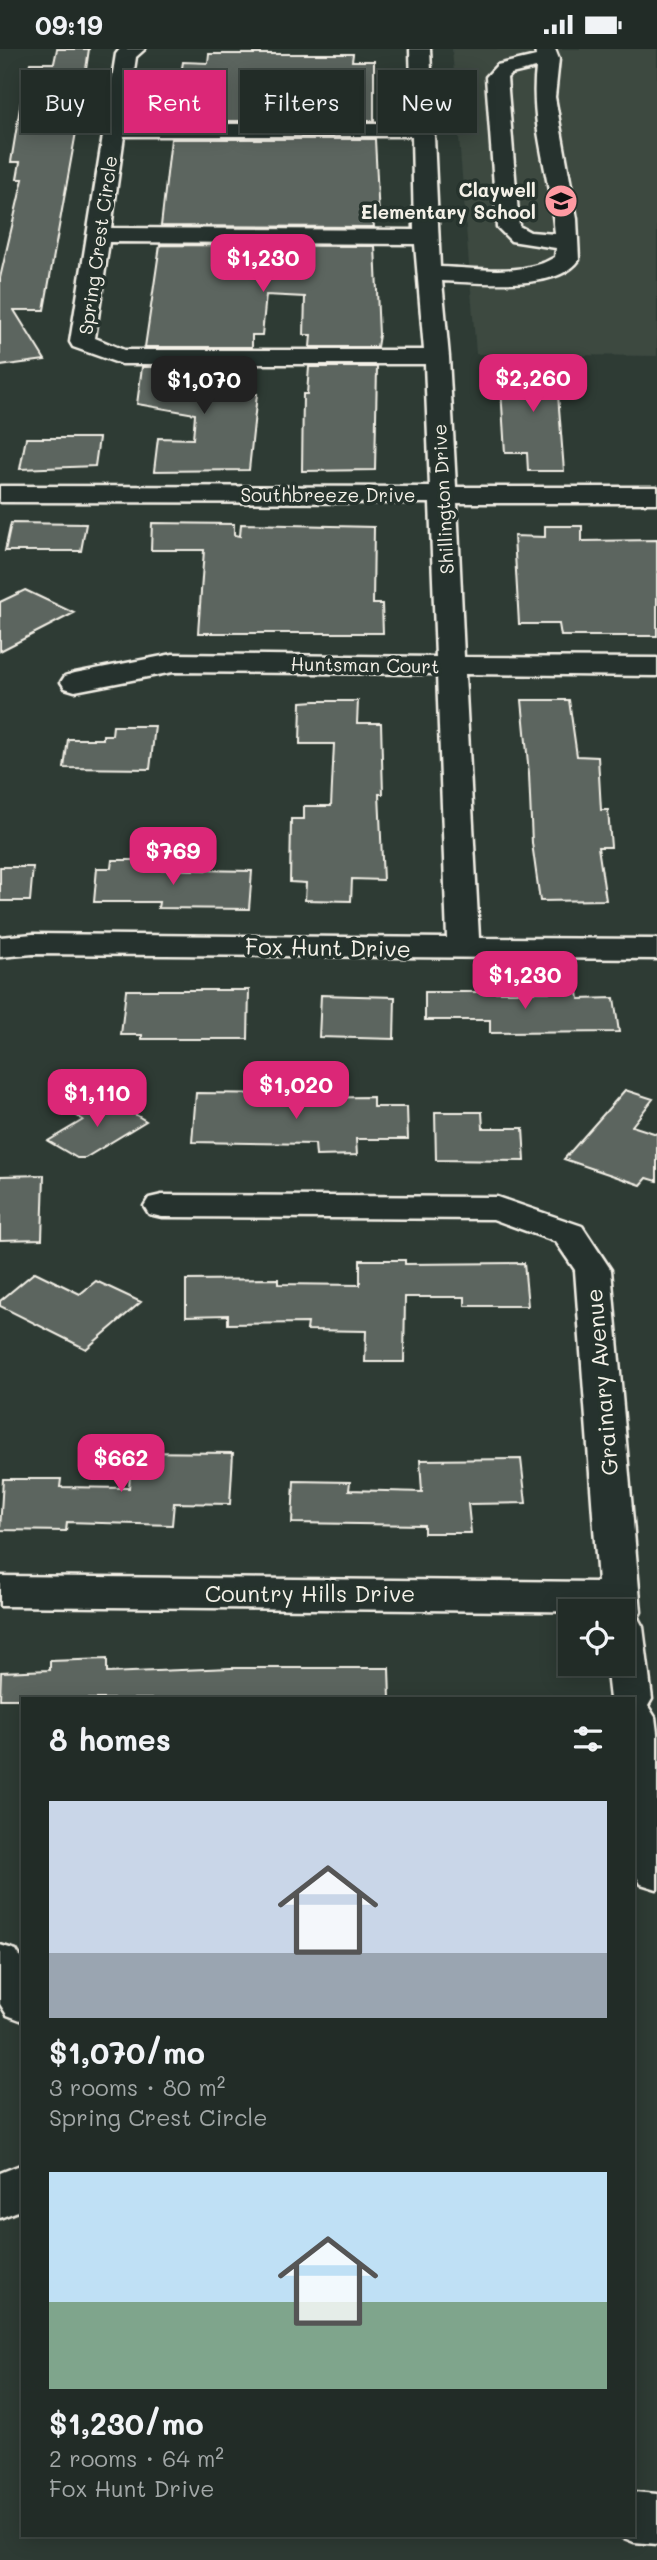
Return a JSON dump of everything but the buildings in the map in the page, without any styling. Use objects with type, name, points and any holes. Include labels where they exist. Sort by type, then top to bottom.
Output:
[{"type":"street","name":"Spring Crest Circle","points":[[135,49],[126,54],[82,342],[121,357],[437,357]]},
{"type":"street","name":"Shillington Drive","points":[[420,49],[421,70]]},
{"type":"street","points":[[429,273],[533,273],[557,269],[567,260],[568,241],[545,107],[543,79],[547,54],[504,69],[496,77],[508,227],[512,233],[523,237],[568,241]]},
{"type":"street","points":[[115,130],[378,130]]},
{"type":"street","name":"Shillington Drive","points":[[422,133],[426,237],[437,357],[463,949]]},
{"type":"street","points":[[99,235],[426,237]]},
{"type":"street","name":"Southbreeze Drive","points":[[0,494],[657,495]]},
{"type":"street","name":"Huntsman Court","points":[[75,682],[173,663],[657,667]]},
{"type":"street","name":"Fox Hunt Drive","points":[[0,947],[33,944],[657,949]]},
{"type":"street","name":"Grainary Avenue","points":[[162,1206],[497,1208],[569,1234],[593,1270],[620,1599]]},
{"type":"street","name":"Country Hills Drive","points":[[0,1591],[558,1610]]},
{"type":"street","name":"Grainary Avenue","points":[[628,1676],[631,1697]]},
{"type":"street","points":[[635,1726],[651,1863],[657,1872]]},
{"type":"street","points":[[0,1963],[21,1999]]},
{"type":"street","points":[[0,2197],[21,2186]]},
{"type":"street","points":[[635,2517],[657,2519]]},
{"type":"shaded area","name":"Claywell Elementary School","points":[[452,49],[657,49],[657,356],[476,354],[459,133],[477,133],[477,70],[454,70]]},
{"type":"place","name":"Claywell Elementary School","points":[[561,201]]}]
